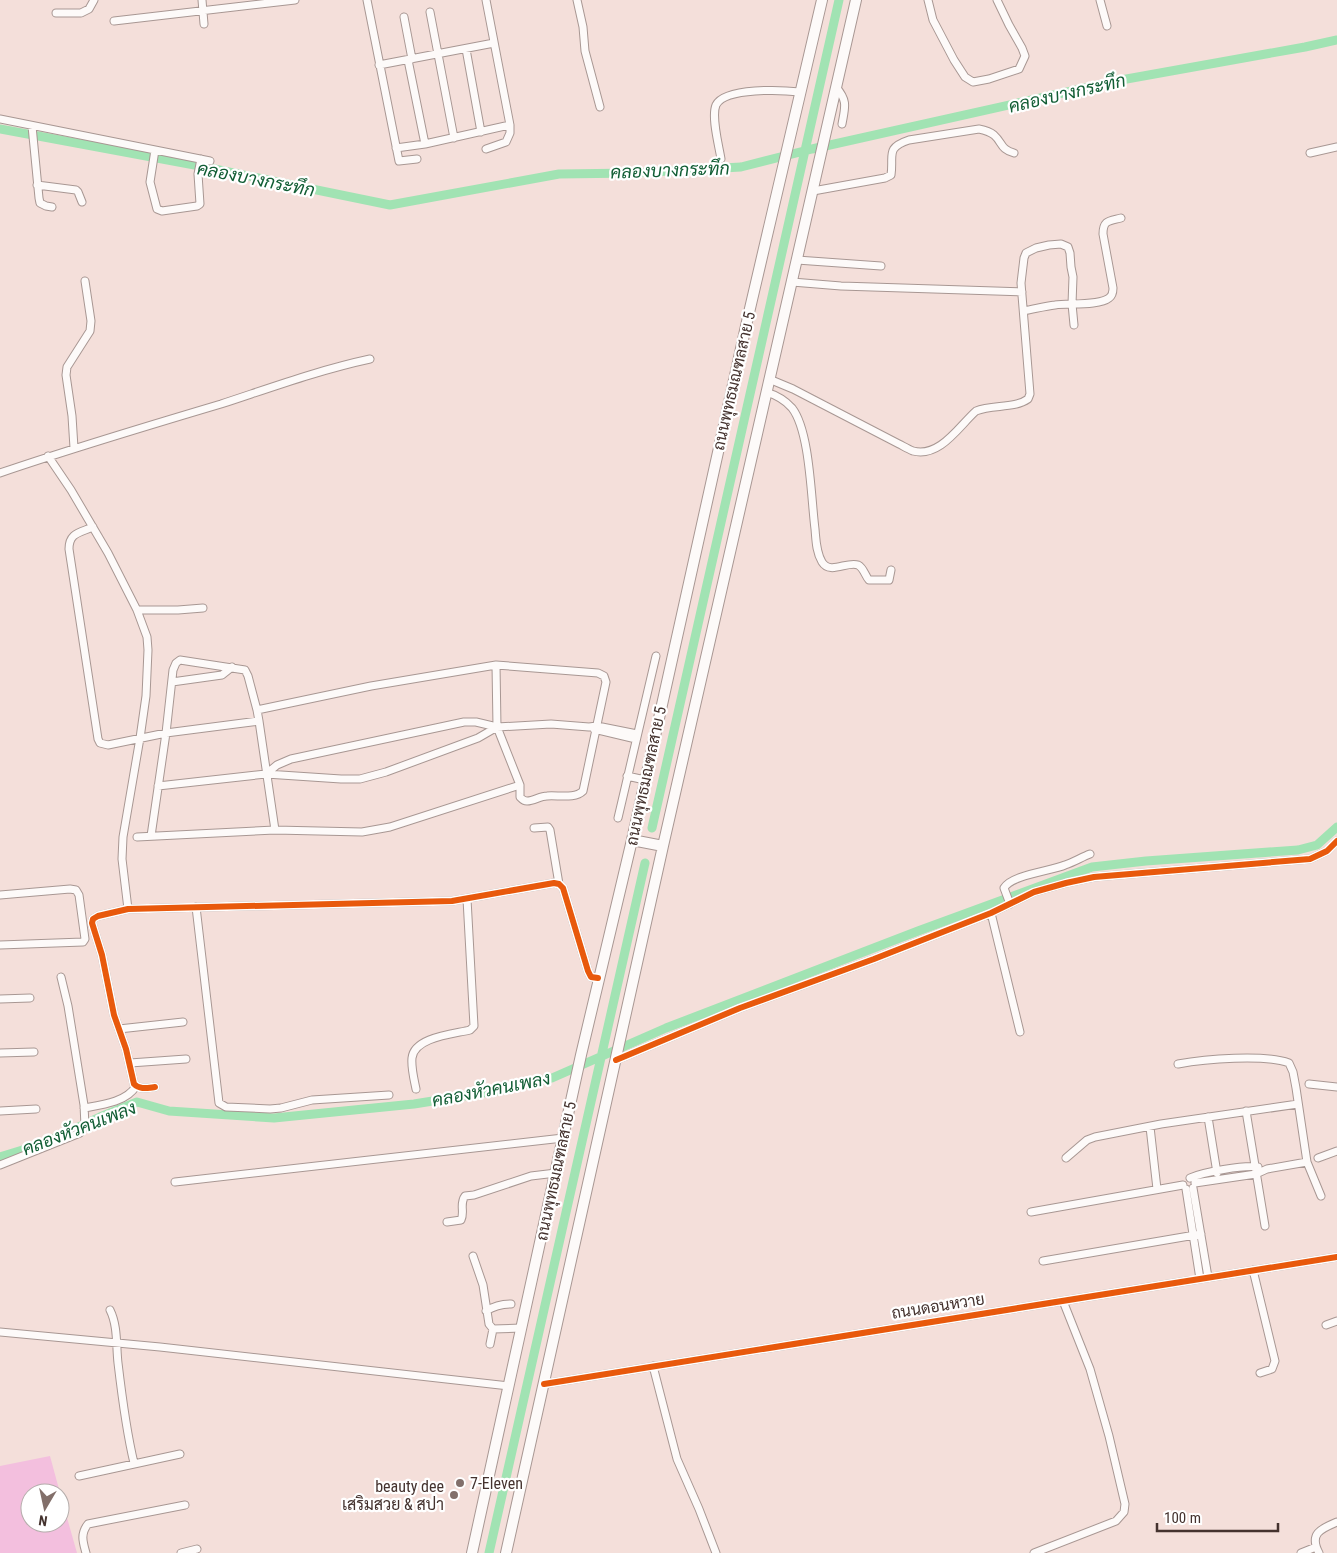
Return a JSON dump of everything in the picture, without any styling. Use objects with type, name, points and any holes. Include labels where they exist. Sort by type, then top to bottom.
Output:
[{"type":"main road","name":"ถนนพุทธมณฑลสาย 5","points":[[472,1553],[598,978],[632,840],[729,398],[822,0]]},
{"type":"main road","name":"ถนนพุทธมณฑลสาย 5","points":[[506,1553],[663,846],[856,0]]},
{"type":"main road","points":[[632,840],[663,846]]},
{"type":"street","points":[[56,13],[81,13],[89,9],[94,0]]},
{"type":"street","points":[[202,0],[204,24]]},
{"type":"street","points":[[114,22],[295,0]]},
{"type":"street","points":[[367,0],[399,161],[417,159]]},
{"type":"street","points":[[486,0],[510,125],[510,134],[506,142],[486,149]]},
{"type":"street","points":[[577,0],[583,27],[585,51],[600,107]]},
{"type":"street","points":[[928,0],[933,20],[957,64],[965,77],[973,82],[1019,69],[1025,56],[997,0]]},
{"type":"street","points":[[1100,0],[1107,26]]},
{"type":"street","points":[[430,12],[454,138]]},
{"type":"street","points":[[404,18],[425,144]]},
{"type":"street","points":[[379,65],[494,43]]},
{"type":"street","points":[[466,49],[481,132]]},
{"type":"street","points":[[836,86],[843,96],[845,103],[842,124]]},
{"type":"street","points":[[721,159],[714,114],[720,100],[724,97],[742,93],[782,90],[800,92]]},
{"type":"street","points":[[0,120],[33,130],[201,161],[210,161]]},
{"type":"street","points":[[396,148],[425,144],[510,125]]},
{"type":"street","points":[[813,191],[885,178],[891,175],[891,154],[894,148],[909,140],[978,129],[993,134],[1001,146],[1014,153]]},
{"type":"street","points":[[33,130],[40,203],[52,207]]},
{"type":"street","points":[[1310,154],[1337,147]]},
{"type":"street","points":[[155,152],[150,182],[154,201],[158,209],[162,210],[197,206],[200,204],[198,174],[201,161]]},
{"type":"street","points":[[37,185],[76,190],[82,202]]},
{"type":"street","points":[[1024,310],[1102,301],[1110,298],[1113,288],[1102,234],[1103,226],[1106,222],[1122,218]]},
{"type":"street","points":[[769,379],[793,388],[913,451],[922,452],[933,450],[946,441],[976,411],[982,408],[1019,404],[1028,399],[1030,394],[1022,292],[1022,268],[1026,252],[1036,248],[1061,244],[1068,247],[1073,277],[1072,304],[1074,325]]},
{"type":"street","points":[[797,260],[881,266]]},
{"type":"street","points":[[74,448],[66,375],[67,367],[90,331],[91,321],[85,281]]},
{"type":"street","points":[[792,282],[841,286],[1022,292]]},
{"type":"street","points":[[0,473],[48,456],[339,366],[370,359]]},
{"type":"street","points":[[766,392],[780,397],[792,409],[802,430],[818,551],[823,564],[829,568],[856,564],[862,568],[869,580],[875,581],[889,580],[891,570]]},
{"type":"street","points":[[48,456],[72,490],[93,527],[137,610],[147,636],[146,696],[123,837],[122,859],[128,909]]},
{"type":"street","points":[[93,527],[72,537],[69,541],[69,549],[100,743],[108,745],[166,733],[259,721]]},
{"type":"street","points":[[137,610],[203,608]]},
{"type":"street","points":[[618,818],[656,656]]},
{"type":"street","points":[[151,836],[173,670],[176,663],[180,660],[232,667],[247,672],[258,710],[275,830]]},
{"type":"street","points":[[258,710],[370,686],[496,665],[598,673],[604,676],[606,682],[594,728],[583,791],[580,794],[545,796],[529,801],[524,801],[520,797],[520,785],[497,727],[496,665]]},
{"type":"street","points":[[172,682],[222,675],[232,667]]},
{"type":"street","points":[[266,774],[291,759],[470,722],[497,727],[551,724],[594,728],[636,737]]},
{"type":"street","points":[[158,786],[266,774],[341,780],[360,779],[386,772],[478,738],[497,727]]},
{"type":"street","points":[[628,776],[645,780]]},
{"type":"street","points":[[137,837],[275,830],[362,832],[378,830],[520,785]]},
{"type":"street","points":[[534,828],[544,826],[550,830],[559,884],[563,888],[588,971],[591,977],[598,978]]},
{"type":"street","points":[[616,1060],[740,1008],[874,959],[991,913],[1009,902],[1034,892],[1094,877],[1310,858],[1327,851],[1337,841]]},
{"type":"street","points":[[1009,902],[1004,888],[1007,883],[1031,874],[1066,865],[1090,854]]},
{"type":"street","points":[[155,1088],[143,1088],[134,1084],[130,1063],[109,994],[102,955],[92,923],[93,919],[98,916],[128,909],[452,901],[554,883],[559,884]]},
{"type":"street","points":[[0,894],[76,890],[79,895],[85,939],[82,942],[0,944]]},
{"type":"street","points":[[416,1089],[412,1073],[414,1050],[427,1040],[470,1030],[474,1026],[467,899]]},
{"type":"street","points":[[196,907],[219,1103],[226,1107],[270,1109],[312,1100],[389,1095]]},
{"type":"street","points":[[991,913],[1020,1032]]},
{"type":"street","points":[[0,1165],[80,1133],[85,1126],[84,1108],[68,1006],[61,977]]},
{"type":"street","points":[[0,999],[30,998]]},
{"type":"street","points":[[119,1029],[183,1022]]},
{"type":"street","points":[[0,1053],[34,1052]]},
{"type":"street","points":[[130,1063],[186,1059]]},
{"type":"street","points":[[1178,1064],[1236,1059],[1284,1061],[1289,1063],[1298,1104],[1307,1162],[1321,1196]]},
{"type":"street","points":[[1309,1084],[1337,1087]]},
{"type":"street","points":[[84,1108],[121,1099],[133,1092],[136,1086]]},
{"type":"street","points":[[1066,1158],[1087,1140],[1095,1138],[1208,1117],[1298,1104]]},
{"type":"street","points":[[0,1111],[36,1109]]},
{"type":"street","points":[[1246,1111],[1265,1226]]},
{"type":"street","points":[[1208,1117],[1219,1180]]},
{"type":"street","points":[[1150,1127],[1157,1189]]},
{"type":"street","points":[[175,1182],[563,1138]]},
{"type":"street","points":[[1318,1158],[1337,1151]]},
{"type":"street","points":[[1031,1212],[1157,1189],[1256,1174],[1267,1169],[1307,1162]]},
{"type":"street","points":[[1189,1185],[1203,1173],[1254,1166],[1267,1169]]},
{"type":"street","points":[[447,1222],[461,1220],[463,1216],[462,1200],[465,1196],[530,1176],[556,1173]]},
{"type":"street","points":[[1189,1185],[1201,1234],[1208,1277]]},
{"type":"street","points":[[1189,1185],[1193,1236],[1200,1279]]},
{"type":"street","points":[[1043,1261],[1201,1234]]},
{"type":"street","points":[[473,1256],[483,1285],[489,1324],[493,1329],[490,1344]]},
{"type":"street","name":"ถนนดอนหวาย","points":[[544,1384],[1337,1257]]},
{"type":"street","points":[[1253,1270],[1275,1361],[1272,1369],[1260,1374]]},
{"type":"street","points":[[1034,1553],[1116,1521],[1124,1512],[1125,1504],[1109,1436],[1090,1369],[1064,1300]]},
{"type":"street","points":[[486,1311],[493,1306],[511,1304]]},
{"type":"street","points":[[110,1310],[115,1320],[116,1344],[128,1439],[134,1463]]},
{"type":"street","points":[[1326,1325],[1337,1321]]},
{"type":"street","points":[[493,1329],[521,1328]]},
{"type":"street","points":[[0,1332],[169,1348],[509,1386]]},
{"type":"street","points":[[652,1366],[678,1458],[716,1553]]},
{"type":"street","points":[[79,1476],[180,1454]]},
{"type":"street","points":[[86,1553],[82,1534],[88,1524],[185,1505]]},
{"type":"street","points":[[1301,1553],[1317,1550],[1314,1541],[1318,1533],[1337,1522]]},
{"type":"street","points":[[182,1553],[197,1549]]},
{"type":"shaded area","points":[[50,1456],[58,1483],[20,1483],[20,1533],[70,1533],[70,1528],[77,1553],[0,1553],[0,1466]]},
{"type":"waterway","points":[[652,828],[839,0]]},
{"type":"waterway","name":"คลองบางกระทึก","points":[[0,129],[200,166],[390,205],[559,174],[634,173],[741,167],[812,149],[1121,80],[1337,40]]},
{"type":"waterway","name":"คลองหัวคนเพลง","points":[[0,1157],[42,1144],[137,1102],[169,1111],[274,1118],[414,1104],[508,1089],[552,1078],[666,1028],[918,931],[1092,867],[1146,861],[1298,850],[1317,845],[1337,827]]},
{"type":"waterway","points":[[489,1553],[645,863]]},
{"type":"cycle path","points":[[616,1060],[740,1008],[874,959],[991,913],[1034,892],[1094,877],[1310,859],[1327,851],[1337,841]]},
{"type":"cycle path","points":[[155,1087],[141,1088],[134,1084],[126,1049],[114,1015],[102,955],[92,923],[93,919],[98,916],[128,909],[452,901],[554,883],[559,884],[563,888],[588,971],[591,977],[598,978]]},
{"type":"cycle path","points":[[544,1384],[1337,1257]]},
{"type":"place","name":"7-Eleven","points":[[460,1483]]},
{"type":"place","name":"beauty dee เสริมสวย & สปา","points":[[454,1495]]}]
